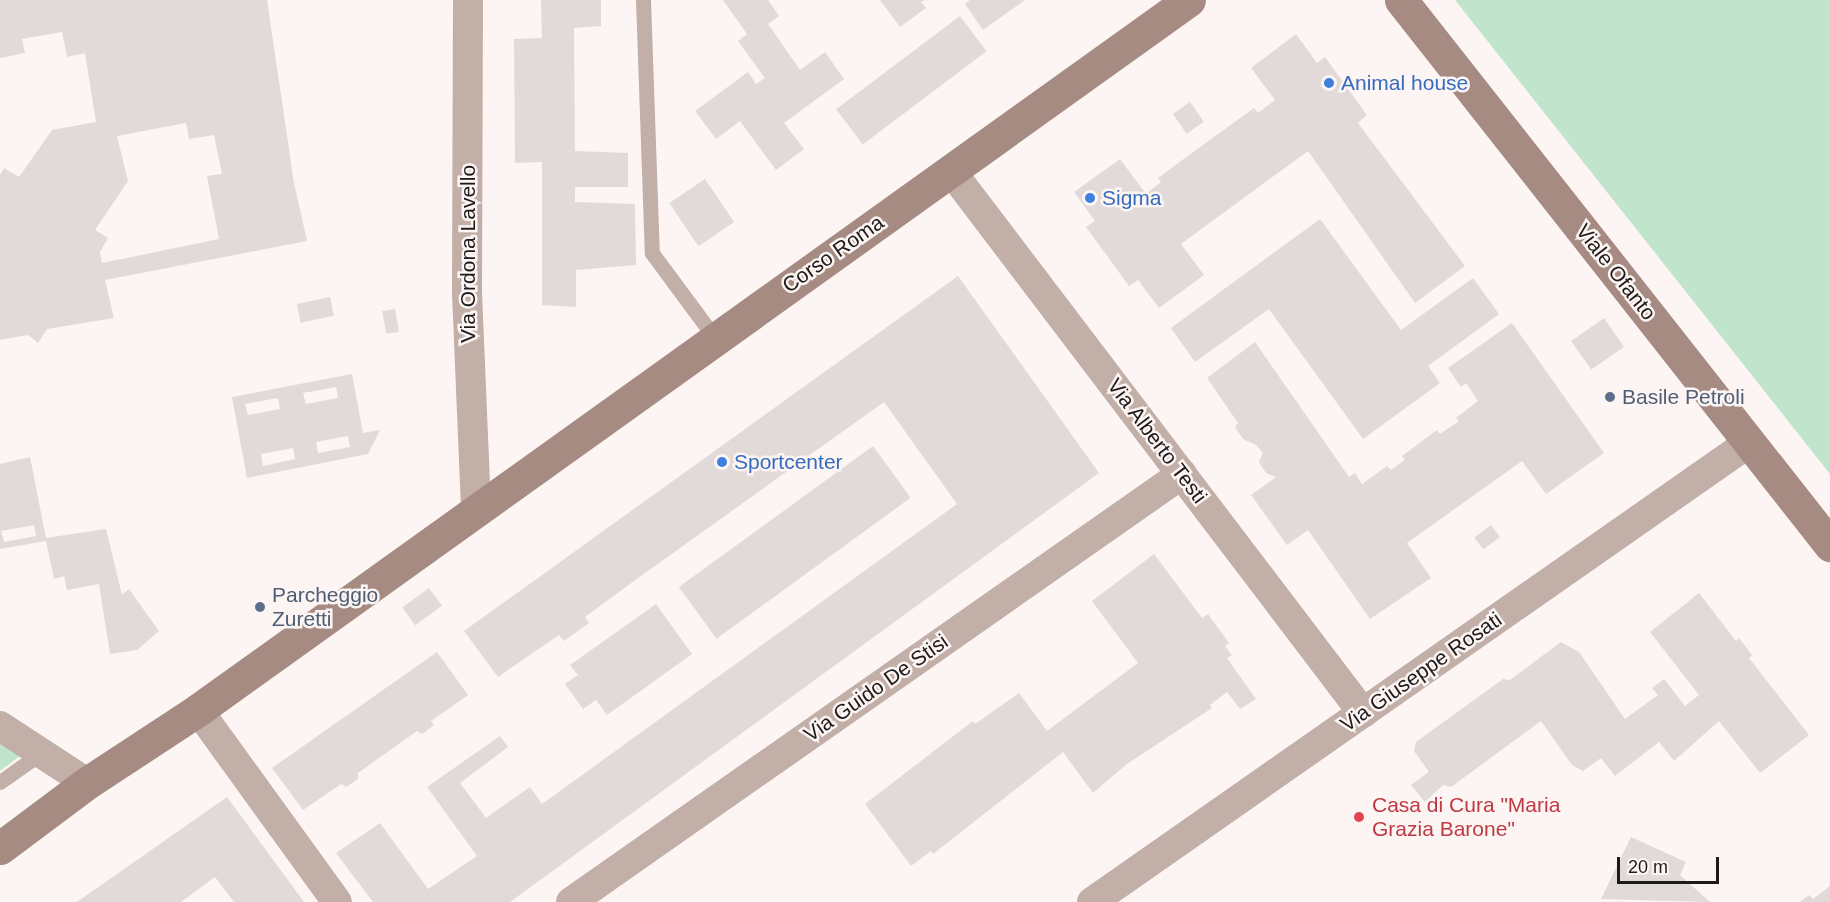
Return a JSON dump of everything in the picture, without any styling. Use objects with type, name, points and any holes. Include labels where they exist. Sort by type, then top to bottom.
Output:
[{"type":"street","name":"Via Ordona Lavello","points":[[468,0],[466,293],[476,509]]},
{"type":"street","name":"Corso Roma","points":[[0,848],[87,783],[198,710],[1190,0]]},
{"type":"street","name":"Viale Ofanto","points":[[1401,0],[1830,545]]},
{"type":"street","name":"Via Alberto Testi","points":[[951,171],[1363,713]]},
{"type":"street","name":"Via Giuseppe Rosati","points":[[1092,902],[1750,442]]},
{"type":"street","name":"Via Guido De Stisi","points":[[571,902],[1182,474]]},
{"type":"street","points":[[198,710],[337,902]]},
{"type":"street","points":[[0,726],[87,783]]},
{"type":"lane","points":[[643,0],[652,253],[715,338]]},
{"type":"lane","points":[[0,782],[41,753]]},
{"type":"green space","points":[[1455,0],[1830,0],[1830,474]]},
{"type":"green space","points":[[0,737],[20,756],[0,771]]},
{"type":"building","points":[[0,0],[267,0],[294,183],[307,241],[105,280],[114,318],[47,329],[38,343],[28,335],[0,340],[0,175],[4,168],[19,177],[52,130],[96,122],[85,53],[67,57],[62,32],[22,39],[25,53],[0,58]],"holes":[[[186,123],[189,139],[214,135],[222,174],[207,176],[219,239],[102,263],[100,252],[108,238],[95,230],[128,181],[117,136]]]},
{"type":"building","points":[[541,0],[601,0],[601,26],[574,28],[575,151],[628,153],[628,187],[575,187],[575,202],[635,204],[636,265],[576,270],[576,307],[542,305],[542,162],[515,163],[514,39],[542,38]]},
{"type":"building","points":[[723,0],[768,0],[779,16],[768,24],[800,70],[825,52],[844,79],[784,123],[804,149],[776,170],[740,121],[716,139],[695,111],[748,72],[756,84],[765,78],[738,41],[747,34]]},
{"type":"building","points":[[880,0],[925,0],[921,2],[926,8],[900,27]]},
{"type":"building","points":[[970,0],[1025,0],[983,30],[965,4]]},
{"type":"building","points":[[960,16],[986,51],[863,144],[836,109]]},
{"type":"building","points":[[1296,34],[1317,63],[1325,57],[1367,115],[1358,123],[1465,266],[1415,303],[1308,151],[1181,244],[1204,275],[1159,308],[1138,280],[1129,286],[1086,227],[1095,221],[1074,192],[1120,159],[1146,194],[1161,182],[1158,178],[1185,158],[1254,108],[1258,113],[1275,100],[1251,68]]},
{"type":"building","points":[[1190,102],[1204,122],[1187,134],[1173,114]]},
{"type":"building","points":[[705,179],[734,222],[698,246],[669,203]]},
{"type":"building","points":[[1320,219],[1401,330],[1473,278],[1499,314],[1428,366],[1440,383],[1363,439],[1269,309],[1195,362],[1171,328]]},
{"type":"building","points":[[958,276],[1099,473],[510,902],[373,902],[336,853],[380,823],[428,889],[477,856],[427,787],[500,736],[508,747],[460,783],[486,818],[530,787],[542,804],[957,504],[884,402],[585,617],[589,623],[564,641],[559,635],[498,677],[464,631]]},
{"type":"building","points":[[330,297],[334,316],[301,323],[297,304]]},
{"type":"building","points":[[395,309],[399,332],[386,334],[382,311]]},
{"type":"building","points":[[1604,318],[1624,347],[1591,370],[1571,341]]},
{"type":"building","points":[[1512,323],[1604,453],[1546,494],[1522,461],[1407,543],[1431,578],[1370,619],[1308,530],[1287,545],[1251,495],[1276,477],[1266,473],[1259,462],[1263,453],[1256,445],[1243,439],[1235,427],[1238,423],[1207,378],[1255,342],[1349,477],[1355,473],[1362,484],[1387,466],[1391,470],[1405,460],[1402,456],[1437,430],[1440,434],[1459,421],[1456,418],[1478,401],[1466,383],[1461,387],[1448,368]]},
{"type":"building","points":[[352,374],[363,433],[380,430],[368,454],[247,478],[232,397]],"holes":[[[336,387],[338,398],[306,404],[303,393]],[[278,398],[280,409],[248,415],[245,404]],[[348,436],[350,447],[318,453],[316,442]],[[293,448],[295,459],[263,466],[261,454]]]},
{"type":"building","points":[[873,446],[911,498],[716,639],[679,587]]},
{"type":"building","points":[[30,457],[46,538],[106,529],[122,595],[129,589],[159,631],[137,650],[110,654],[99,584],[67,590],[64,576],[54,579],[46,541],[0,549],[0,464]],"holes":[[[34,525],[36,536],[4,542],[1,531]]]},
{"type":"building","points":[[1491,525],[1500,537],[1483,550],[1474,538]]},
{"type":"building","points":[[1154,554],[1202,618],[1208,614],[1229,643],[1225,646],[1232,655],[1227,658],[1256,699],[1240,709],[1227,692],[1210,705],[1212,708],[1127,764],[1093,793],[1063,752],[933,854],[931,851],[911,866],[865,804],[973,721],[975,724],[1019,693],[1047,731],[1138,663],[1092,601]]},
{"type":"building","points":[[429,588],[442,606],[415,625],[402,607]]},
{"type":"building","points":[[1699,593],[1736,641],[1739,638],[1752,655],[1749,658],[1809,735],[1760,773],[1719,721],[1674,761],[1659,742],[1615,776],[1601,758],[1583,771],[1572,765],[1541,721],[1451,787],[1443,785],[1425,802],[1411,785],[1429,772],[1414,751],[1416,742],[1503,679],[1510,680],[1561,642],[1579,652],[1625,719],[1658,695],[1652,688],[1664,679],[1685,706],[1699,695],[1650,632]]},
{"type":"building","points":[[656,604],[692,654],[607,715],[596,700],[583,709],[565,684],[578,675],[570,665]]},
{"type":"building","points":[[437,652],[468,695],[431,721],[434,725],[422,734],[417,731],[358,773],[358,779],[346,787],[341,784],[303,810],[272,768]]},
{"type":"building","points":[[227,797],[304,902],[234,902],[215,877],[181,902],[77,902]]},
{"type":"building","points":[[1631,837],[1686,862],[1680,875],[1710,902],[1601,899]]},
{"type":"building","points":[[1830,886],[1830,902],[1800,902],[1809,895],[1813,899]]},
{"type":"place","name":"Animal house","points":[[1329,83]]},
{"type":"place","name":"Sigma","points":[[1090,198]]},
{"type":"place","name":"Basile Petroli","points":[[1610,397]]},
{"type":"place","name":"Sportcenter","points":[[722,462]]},
{"type":"place","name":"Parcheggio Zuretti","points":[[260,607]]},
{"type":"place","name":"Casa di Cura \"Maria Grazia Barone\"","points":[[1359,817]]}]
